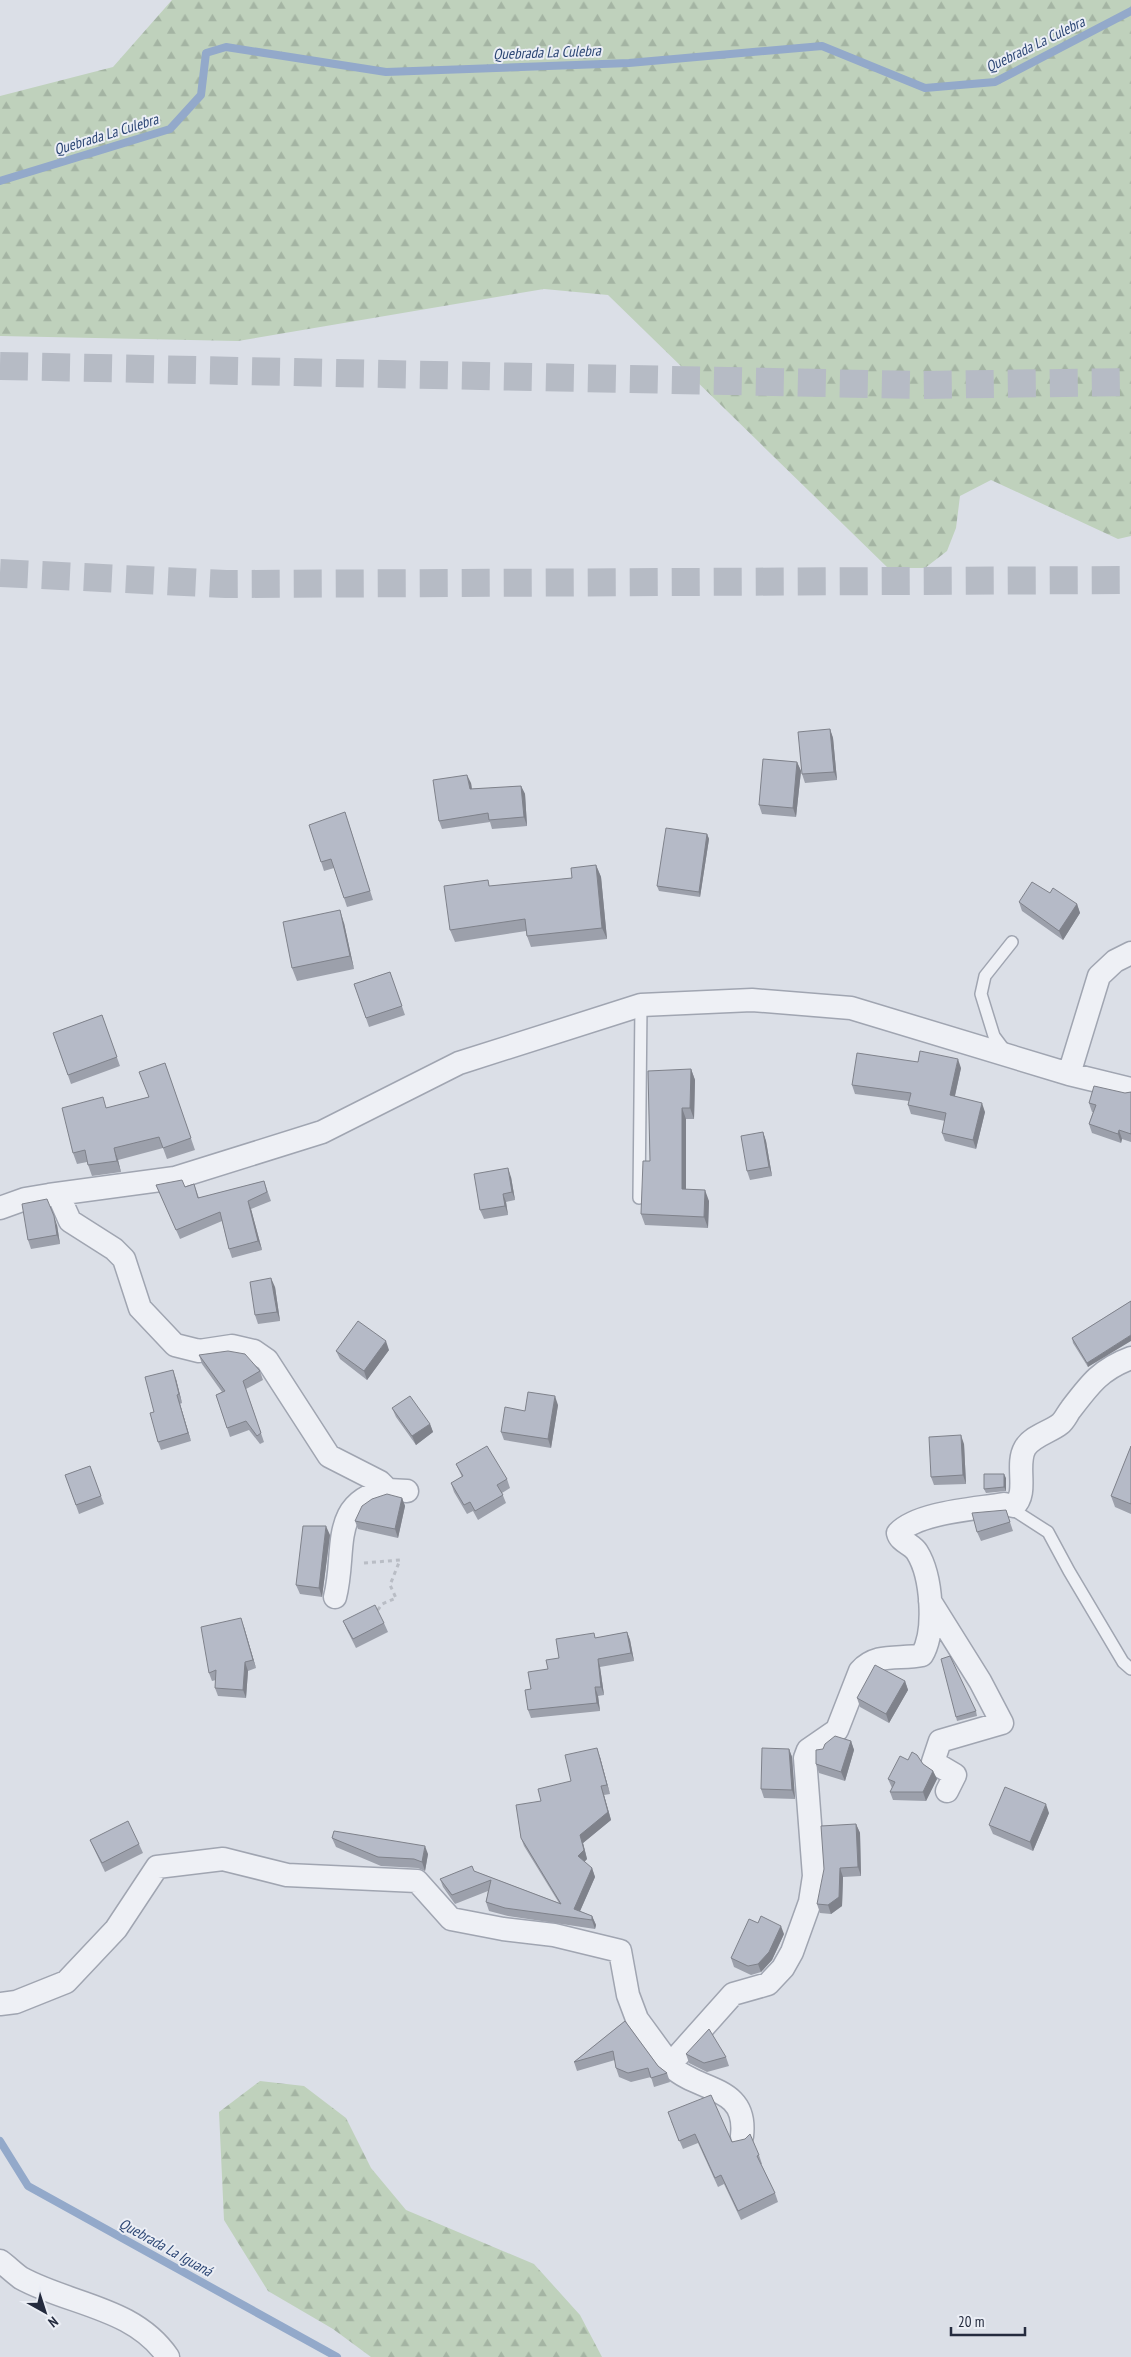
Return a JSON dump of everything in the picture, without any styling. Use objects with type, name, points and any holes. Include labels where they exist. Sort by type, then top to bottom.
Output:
[{"type":"street","points":[[1069,1074],[1099,976],[1115,961],[1131,953]]},
{"type":"street","points":[[0,1208],[24,1199],[175,1178],[299,1141],[322,1132],[459,1063],[641,1005],[752,1000],[851,1008],[1069,1074],[1131,1089]]},
{"type":"street","points":[[58,1194],[70,1221],[114,1249],[124,1259],[140,1308],[174,1345],[199,1351],[232,1346],[259,1353],[267,1360],[328,1456],[398,1491],[371,1493],[352,1509],[343,1525],[342,1561],[335,1597]]},
{"type":"street","points":[[672,2066],[733,1994],[768,1984],[783,1968],[792,1952],[810,1902],[814,1876],[805,1758],[808,1750],[837,1730],[860,1671],[867,1664],[891,1657],[922,1655],[930,1639],[926,1576],[916,1550],[899,1537],[898,1533],[902,1529],[925,1518],[1004,1504],[1014,1506],[1020,1499],[1020,1463],[1026,1446],[1060,1424],[1090,1384],[1104,1369],[1131,1358]]},
{"type":"street","points":[[929,1600],[980,1681],[1002,1723],[940,1741],[933,1762],[955,1775],[947,1791]]},
{"type":"street","points":[[0,2004],[16,2002],[66,1982],[116,1929],[157,1867],[223,1859],[287,1875],[417,1881],[451,1919],[503,1930],[554,1935],[620,1951],[628,1995],[637,2019],[672,2066],[682,2076],[720,2090],[739,2108],[744,2122],[742,2136]]},
{"type":"street","points":[[0,2261],[21,2278],[133,2323],[149,2335],[168,2357]]},
{"type":"lane","points":[[1009,1056],[994,1036],[981,994],[985,976],[1012,942]]},
{"type":"lane","points":[[639,1198],[641,1005]]},
{"type":"lane","points":[[1004,1504],[1048,1532],[1123,1662],[1131,1669]]},
{"type":"path","points":[[342,1561],[361,1563],[400,1560],[390,1585],[396,1598],[382,1604],[377,1611]]},
{"type":"green space","points":[[172,0],[1131,0],[1131,536],[1118,539],[991,480],[960,496],[956,528],[947,551],[925,568],[888,568],[608,295],[544,289],[238,341],[0,336],[0,96],[113,67]]},
{"type":"green space","points":[[260,2081],[304,2086],[346,2118],[371,2168],[406,2210],[534,2264],[580,2315],[602,2357],[371,2357],[333,2329],[268,2291],[224,2220],[219,2112]]},
{"type":"building","points":[[830,729],[834,772],[802,774],[798,732]]},
{"type":"building","points":[[763,759],[797,762],[793,808],[759,805]]},
{"type":"building","points":[[467,775],[470,789],[521,786],[524,817],[489,820],[488,813],[439,821],[433,780]]},
{"type":"building","points":[[345,812],[370,891],[344,898],[331,859],[321,862],[309,825]]},
{"type":"building","points":[[666,828],[707,834],[699,892],[657,886]]},
{"type":"building","points":[[596,865],[602,928],[527,936],[525,919],[450,930],[444,886],[488,880],[489,886],[572,878],[571,868]]},
{"type":"building","points":[[1032,882],[1050,893],[1053,888],[1077,904],[1059,931],[1019,902]]},
{"type":"building","points":[[340,910],[350,956],[292,968],[283,922]]},
{"type":"building","points":[[390,972],[402,1006],[366,1018],[354,984]]},
{"type":"building","points":[[102,1015],[117,1057],[68,1075],[53,1033]]},
{"type":"building","points":[[920,1051],[958,1059],[950,1095],[982,1103],[973,1140],[942,1133],[946,1113],[908,1105],[911,1093],[852,1085],[857,1053],[918,1062]]},
{"type":"building","points":[[165,1063],[191,1138],[163,1148],[159,1137],[114,1148],[117,1161],[88,1165],[85,1150],[73,1153],[62,1108],[103,1097],[106,1108],[149,1097],[139,1072]]},
{"type":"building","points":[[691,1069],[690,1108],[682,1108],[682,1189],[705,1190],[704,1217],[641,1214],[643,1161],[650,1161],[648,1071]]},
{"type":"building","points":[[1094,1086],[1125,1093],[1131,1092],[1131,1134],[1119,1130],[1118,1134],[1089,1124],[1096,1105],[1089,1103]]},
{"type":"building","points":[[763,1132],[769,1167],[747,1171],[741,1136]]},
{"type":"building","points":[[508,1168],[512,1192],[503,1194],[505,1206],[480,1210],[474,1174]]},
{"type":"building","points":[[182,1180],[185,1187],[194,1184],[198,1198],[264,1181],[267,1192],[248,1201],[258,1241],[229,1249],[220,1212],[176,1230],[156,1185]]},
{"type":"building","points":[[47,1199],[54,1216],[57,1235],[28,1240],[22,1204]]},
{"type":"building","points":[[271,1278],[277,1312],[255,1315],[250,1282]]},
{"type":"building","points":[[1131,1301],[1131,1335],[1087,1363],[1072,1338]]},
{"type":"building","points":[[358,1321],[386,1341],[364,1371],[336,1351]]},
{"type":"building","points":[[228,1351],[245,1354],[260,1371],[243,1381],[261,1433],[257,1436],[246,1421],[227,1428],[216,1395],[225,1391],[199,1355]]},
{"type":"building","points":[[173,1370],[179,1394],[177,1395],[188,1433],[158,1442],[150,1413],[154,1412],[145,1377]]},
{"type":"building","points":[[528,1392],[555,1396],[548,1439],[501,1432],[505,1407],[525,1411]]},
{"type":"building","points":[[410,1396],[430,1424],[412,1436],[392,1408]]},
{"type":"building","points":[[961,1435],[963,1475],[931,1477],[929,1437]]},
{"type":"building","points":[[487,1446],[507,1479],[497,1485],[503,1495],[475,1511],[470,1502],[464,1505],[451,1483],[463,1476],[456,1464]]},
{"type":"building","points":[[1131,1446],[1131,1504],[1111,1496]]},
{"type":"building","points":[[90,1466],[101,1496],[76,1505],[65,1475]]},
{"type":"building","points":[[984,1474],[1004,1474],[1004,1487],[984,1489]]},
{"type":"building","points":[[387,1494],[402,1498],[395,1529],[355,1521],[362,1506],[372,1499]]},
{"type":"building","points":[[1006,1510],[1010,1522],[977,1532],[972,1513]]},
{"type":"building","points":[[303,1526],[326,1526],[319,1588],[296,1585]]},
{"type":"building","points":[[375,1605],[384,1623],[353,1639],[343,1621]]},
{"type":"building","points":[[241,1618],[253,1660],[245,1662],[243,1690],[215,1688],[216,1670],[209,1673],[201,1627]]},
{"type":"building","points":[[627,1632],[631,1653],[598,1659],[601,1687],[595,1687],[597,1703],[528,1710],[525,1690],[531,1689],[528,1672],[548,1669],[546,1660],[559,1658],[556,1639],[594,1633],[595,1638]]},
{"type":"building","points":[[950,1656],[976,1711],[956,1717],[941,1659]]},
{"type":"building","points":[[875,1665],[905,1681],[886,1714],[857,1698]]},
{"type":"building","points":[[835,1736],[851,1741],[841,1772],[816,1764],[816,1750],[823,1749],[825,1744]]},
{"type":"building","points":[[597,1748],[607,1785],[601,1786],[608,1812],[580,1835],[584,1850],[578,1856],[592,1868],[574,1909],[592,1916],[592,1920],[505,1908],[486,1902],[491,1880],[452,1895],[440,1879],[472,1866],[474,1871],[561,1904],[521,1838],[516,1805],[541,1801],[538,1789],[571,1781],[565,1755]]},
{"type":"building","points":[[762,1748],[789,1749],[792,1790],[761,1789]]},
{"type":"building","points":[[912,1752],[917,1755],[923,1764],[933,1771],[923,1792],[890,1792],[895,1782],[888,1779],[900,1756],[908,1760]]},
{"type":"building","points":[[1005,1787],[1046,1804],[1030,1842],[989,1825]]},
{"type":"building","points":[[128,1821],[139,1844],[102,1863],[90,1840]]},
{"type":"building","points":[[856,1824],[858,1867],[840,1868],[839,1897],[828,1905],[817,1904],[824,1869],[821,1826]]},
{"type":"building","points":[[334,1831],[425,1846],[422,1862],[414,1859],[378,1857],[332,1838]]},
{"type":"building","points":[[761,1916],[781,1926],[769,1952],[758,1964],[748,1966],[731,1958],[749,1919],[758,1923]]},
{"type":"building","points":[[625,2021],[658,2066],[667,2073],[651,2078],[648,2068],[628,2073],[616,2068],[613,2051],[574,2062]]},
{"type":"building","points":[[709,2029],[726,2057],[704,2063],[686,2054]]},
{"type":"building","points":[[711,2095],[732,2142],[745,2139],[750,2134],[759,2155],[757,2156],[775,2193],[738,2211],[721,2175],[715,2178],[695,2134],[679,2141],[668,2112]]},
{"type":"waterway","name":"Quebrada La Culebra","points":[[0,181],[170,129],[201,95],[206,53],[226,47],[386,72],[629,63],[822,46],[925,88],[995,82],[1131,11]]},
{"type":"waterway","name":"Quebrada La Iguaná","points":[[0,2141],[28,2186],[337,2357]]},
{"type":"tunnel","points":[[0,366],[918,385],[1131,382]]},
{"type":"tunnel","points":[[0,573],[226,584],[1131,580]]}]
